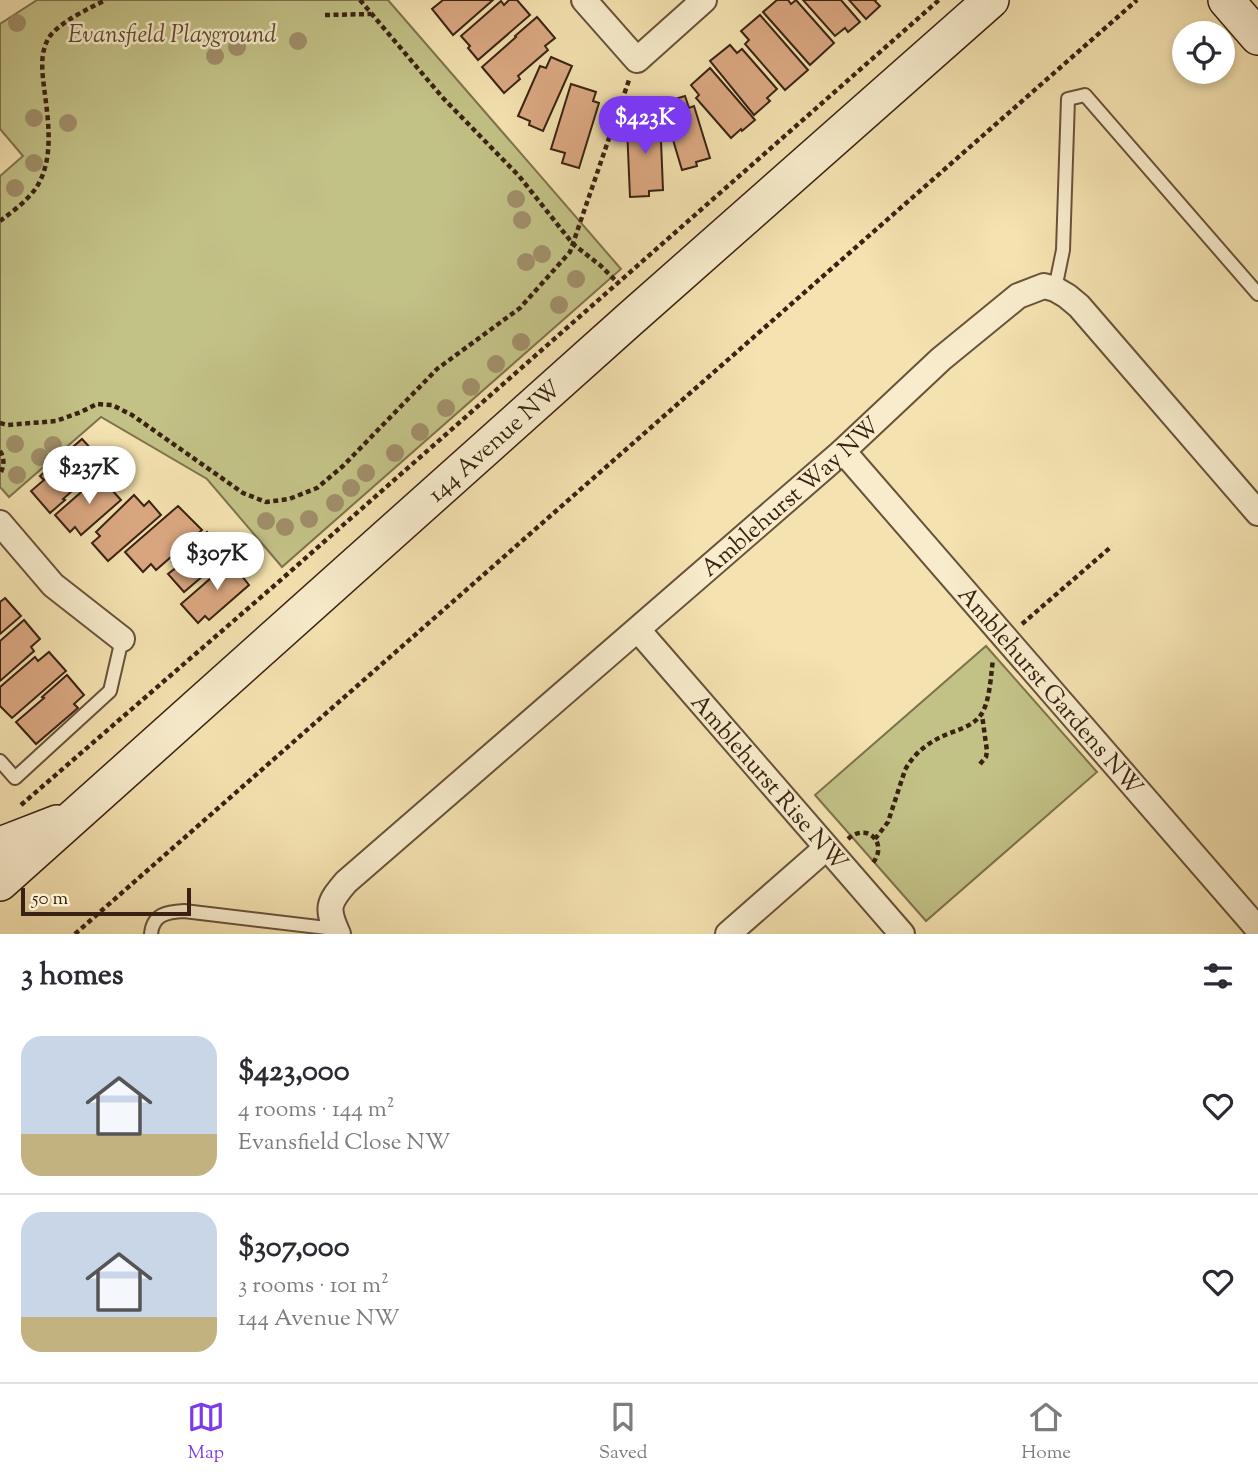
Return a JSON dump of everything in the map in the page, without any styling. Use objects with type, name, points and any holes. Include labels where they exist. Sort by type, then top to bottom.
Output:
[{"type":"main road","name":"144 Avenue NW","points":[[0,883],[991,0]]},
{"type":"main road","points":[[1226,0],[1258,37]]},
{"type":"main road","points":[[0,845],[76,816]]},
{"type":"street","points":[[584,0],[637,60],[704,0]]},
{"type":"street","name":"Amblehurst Way NW","points":[[336,931],[330,904],[346,882],[843,451],[941,359],[1018,296],[1044,286],[1055,289]]},
{"type":"street","points":[[1055,289],[1068,296],[1088,316],[1258,513]]},
{"type":"street","name":"Amblehurst Gardens NW","points":[[843,451],[1258,929]]},
{"type":"street","points":[[0,523],[53,585],[122,639]]},
{"type":"street","name":"Amblehurst Rise NW","points":[[638,630],[902,934]]},
{"type":"street","points":[[728,934],[826,848]]},
{"type":"lane","points":[[1055,289],[1063,250],[1068,99],[1085,95],[1258,294]]},
{"type":"lane","points":[[0,761],[15,778],[110,691],[122,639]]},
{"type":"lane","points":[[151,934],[156,918],[169,912],[184,911],[336,931]]},
{"type":"path","points":[[0,221],[35,189],[46,168],[48,139],[41,61],[48,37],[69,19],[106,0]]},
{"type":"path","points":[[360,0],[443,97],[519,176],[573,244],[617,282]]},
{"type":"path","points":[[14,812],[939,0]]},
{"type":"path","points":[[75,934],[1137,0]]},
{"type":"path","points":[[325,15],[372,14]]},
{"type":"path","points":[[0,424],[56,421],[97,404],[112,405],[132,415],[243,493],[265,502],[289,499],[317,488],[343,466],[437,369],[520,308],[570,252],[626,84]]},
{"type":"path","points":[[0,451],[4,466],[0,474]]},
{"type":"path","points":[[1023,624],[1112,546]]},
{"type":"path","points":[[980,764],[987,751],[982,714],[994,649]]},
{"type":"path","points":[[875,839],[888,822],[908,763],[928,744],[973,723],[982,714]]},
{"type":"green space","name":"Evansfield Playground","points":[[37,0],[388,0],[621,269],[282,567],[207,479],[101,417],[9,497],[0,487],[0,176],[23,156],[0,129],[0,24]]},
{"type":"green space","points":[[986,646],[1097,772],[926,921],[815,795]]},
{"type":"building","points":[[443,0],[493,0],[453,35],[432,9]]},
{"type":"building","points":[[509,0],[517,0],[530,15],[478,60],[461,36],[501,1],[504,5]]},
{"type":"building","points":[[777,0],[788,0],[791,4],[796,0],[834,43],[810,65],[763,12]]},
{"type":"building","points":[[803,0],[841,0],[860,22],[848,32],[845,28],[835,36]]},
{"type":"building","points":[[849,0],[876,0],[880,6],[866,19]]},
{"type":"building","points":[[760,15],[808,70],[785,90],[745,44],[749,40],[741,31]]},
{"type":"building","points":[[537,17],[555,38],[545,46],[548,50],[518,76],[520,79],[504,93],[482,67]]},
{"type":"building","points":[[730,45],[737,53],[742,49],[777,89],[767,98],[770,101],[754,115],[710,61]]},
{"type":"building","points":[[551,57],[572,66],[543,131],[518,116],[540,66],[546,68]]},
{"type":"building","points":[[710,68],[755,120],[731,138],[696,98],[699,95],[691,85]]},
{"type":"building","points":[[571,84],[596,92],[593,101],[599,103],[579,168],[562,163],[565,153],[551,149]]},
{"type":"building","points":[[685,96],[689,108],[694,106],[710,158],[696,162],[697,166],[682,170],[662,103]]},
{"type":"building","points":[[660,116],[663,190],[649,191],[649,196],[630,197],[627,128],[633,127],[632,117]]},
{"type":"building","points":[[82,439],[104,463],[50,513],[31,491],[44,480],[40,476]]},
{"type":"building","points":[[103,473],[114,486],[111,489],[121,500],[81,535],[75,527],[70,532],[55,515]]},
{"type":"building","points":[[134,495],[144,506],[149,501],[161,515],[108,561],[92,543],[100,536],[96,532]]},
{"type":"building","points":[[178,506],[202,530],[156,570],[151,564],[143,572],[125,552]]},
{"type":"building","points":[[207,532],[230,553],[184,592],[168,574],[177,567],[172,562]]},
{"type":"building","points":[[234,558],[246,572],[242,576],[249,585],[209,620],[205,616],[198,623],[181,604]]},
{"type":"building","points":[[5,598],[21,616],[0,634],[0,602]]},
{"type":"building","points":[[24,620],[40,639],[31,647],[34,651],[0,681],[0,641]]},
{"type":"building","points":[[49,652],[66,671],[12,718],[0,706],[0,687],[35,657],[38,661]]},
{"type":"building","points":[[67,675],[84,695],[74,704],[78,708],[36,744],[16,722]]}]
